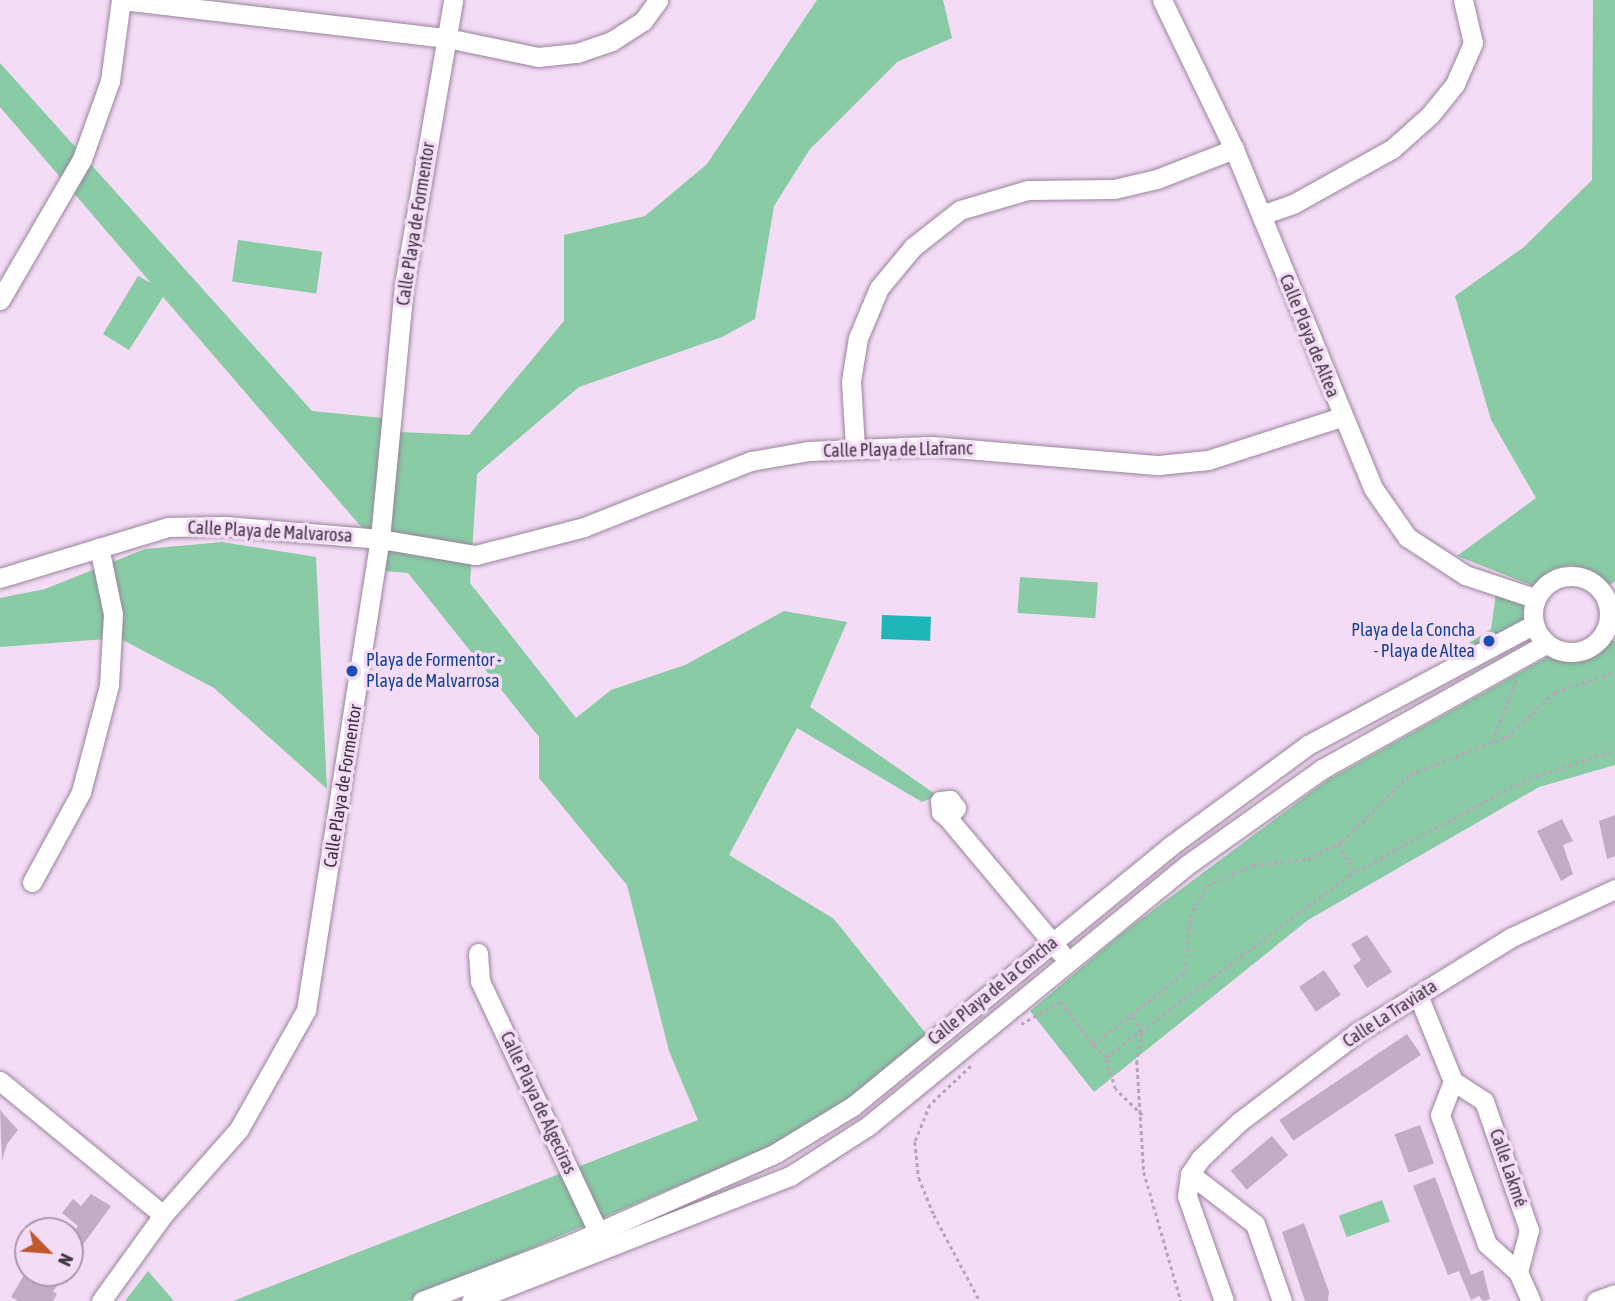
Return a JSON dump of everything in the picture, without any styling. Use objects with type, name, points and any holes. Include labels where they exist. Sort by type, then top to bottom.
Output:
[{"type":"street","points":[[0,300],[82,159],[110,81],[121,0],[447,38],[538,57],[577,53],[612,41],[643,21],[658,0]]},
{"type":"street","name":"Calle Playa de Formentor","points":[[101,1301],[163,1216],[239,1129],[306,1010],[380,539],[404,285],[453,0]]},
{"type":"street","name":"Calle Playa de Altea","points":[[1162,0],[1234,149],[1341,417],[1373,488],[1407,537],[1465,575],[1534,598]]},
{"type":"street","points":[[1261,215],[1293,204],[1392,149],[1430,115],[1455,84],[1473,43],[1463,0]]},
{"type":"street","points":[[855,447],[851,381],[858,338],[879,288],[913,247],[960,210],[1028,190],[1114,189],[1157,179],[1234,149]]},
{"type":"street","name":"Calle Playa de Llafranc","points":[[380,539],[475,555],[519,547],[584,527],[751,461],[855,447],[954,447],[1159,465],[1208,460],[1341,417]]},
{"type":"street","name":"Calle Playa de Malvarosa","points":[[0,578],[168,527],[380,539]]},
{"type":"street","points":[[32,882],[81,792],[109,685],[113,614],[99,547]]},
{"type":"street","points":[[1561,576],[1597,582],[1613,603],[1611,632],[1577,652],[1544,645],[1533,625],[1534,598],[1561,576]]},
{"type":"street","name":"Calle Playa de la Concha","points":[[422,1301],[598,1232],[776,1153],[853,1106],[1169,847],[1308,746],[1533,625]]},
{"type":"street","name":"Calle Playa de la Concha","points":[[471,1301],[608,1251],[790,1176],[869,1126],[1187,865],[1322,769],[1544,645]]},
{"type":"street","points":[[947,817],[1069,962]]},
{"type":"street","name":"Calle La Traviata","points":[[1189,1174],[1239,1122],[1358,1032],[1512,937],[1615,889]]},
{"type":"street","name":"Calle Playa de Algeciras","points":[[478,953],[480,981],[608,1251]]},
{"type":"street","points":[[1418,995],[1453,1081],[1440,1115],[1487,1244],[1518,1272],[1531,1301]]},
{"type":"street","points":[[0,1081],[163,1216]]},
{"type":"street","name":"Calle Lakmé","points":[[1453,1081],[1484,1101],[1529,1230],[1518,1272]]},
{"type":"street","points":[[1224,1301],[1186,1196],[1189,1174],[1255,1224],[1282,1301]]},
{"type":"street","points":[[1596,1301],[1615,1294]]},
{"type":"path","points":[[1093,1045],[1185,972],[1190,917],[1206,886],[1253,865],[1307,859],[1338,844],[1410,774],[1506,737],[1555,692],[1615,672]]},
{"type":"path","points":[[1492,743],[1517,675]]},
{"type":"path","points":[[1106,1057],[1354,872],[1522,781],[1615,750]]},
{"type":"path","points":[[1338,844],[1354,872]]},
{"type":"path","points":[[1015,1028],[1060,1001],[1093,1045],[1106,1057],[1115,1089],[1142,1115]]},
{"type":"path","points":[[1132,1015],[1142,1032],[1137,1061],[1144,1172],[1181,1301]]},
{"type":"path","points":[[979,1301],[934,1215],[919,1178],[915,1142],[930,1105],[980,1058]]},
{"type":"shaded area","points":[[817,0],[943,0],[952,38],[897,62],[810,149],[774,206],[755,319],[722,337],[579,387],[477,474],[470,583],[576,718],[611,690],[685,665],[784,611],[847,622],[810,707],[938,796],[922,802],[797,728],[729,855],[834,919],[927,1035],[840,1107],[771,1146],[408,1301],[233,1301],[698,1120],[669,1051],[627,885],[539,778],[539,737],[408,573],[385,571],[399,432],[469,435],[564,321],[564,235],[645,216],[707,164]]},
{"type":"shaded area","points":[[1593,0],[1615,0],[1615,581],[1610,585],[1594,572],[1571,565],[1553,569],[1534,586],[1457,556],[1536,498],[1491,420],[1455,296],[1524,247],[1592,180]]},
{"type":"shaded area","points":[[0,63],[312,411],[383,418],[370,537],[163,297],[129,350],[103,334],[138,276],[151,283],[0,107]]},
{"type":"shaded area","points":[[238,240],[322,252],[316,293],[232,282]]},
{"type":"shaded area","points":[[222,542],[316,557],[327,789],[214,688],[119,638],[0,647],[0,598],[45,589],[145,549]]},
{"type":"shaded area","points":[[1020,577],[1098,582],[1095,618],[1017,613]]},
{"type":"shaded area","points":[[1496,593],[1530,603],[1529,623],[1472,652],[1469,643],[1491,629]]},
{"type":"shaded area","points":[[882,615],[931,617],[930,641],[881,639]]},
{"type":"shaded area","points":[[1610,640],[1615,641],[1615,765],[1539,787],[1308,920],[1094,1092],[1030,1011],[1125,931],[1326,781],[1549,656],[1578,662]]},
{"type":"shaded area","points":[[1382,1200],[1390,1222],[1347,1237],[1339,1216]]},
{"type":"shaded area","points":[[148,1271],[174,1301],[125,1301]]},
{"type":"building","points":[[1615,815],[1615,856],[1607,859],[1599,821]]},
{"type":"building","points":[[1562,819],[1573,841],[1563,845],[1573,874],[1561,881],[1537,831]]},
{"type":"building","points":[[1367,935],[1392,972],[1367,988],[1353,966],[1361,960],[1351,944]]},
{"type":"building","points":[[1324,970],[1341,995],[1316,1012],[1299,987]]},
{"type":"building","points":[[1407,1034],[1421,1055],[1293,1141],[1279,1120]]},
{"type":"building","points":[[0,1110],[18,1130],[7,1144],[2,1161]]},
{"type":"building","points":[[1420,1125],[1434,1164],[1409,1173],[1395,1134]]},
{"type":"building","points":[[1272,1136],[1288,1155],[1247,1190],[1231,1171]]},
{"type":"building","points":[[1435,1177],[1471,1275],[1483,1270],[1490,1299],[1483,1301],[1479,1296],[1471,1300],[1459,1271],[1448,1275],[1413,1186]]},
{"type":"building","points":[[91,1194],[111,1206],[84,1243],[84,1217],[67,1217],[62,1213],[73,1199],[81,1206]]},
{"type":"building","points":[[1304,1223],[1329,1292],[1328,1301],[1305,1301],[1282,1232]]},
{"type":"building","points":[[17,1287],[56,1287],[53,1291],[57,1294],[53,1301],[18,1301],[11,1297]]},
{"type":"place","name":"Playa de la Concha - Playa de Altea","points":[[1489,641]]},
{"type":"place","name":"Playa de Formentor - Playa de Malvarrosa","points":[[352,671]]}]
